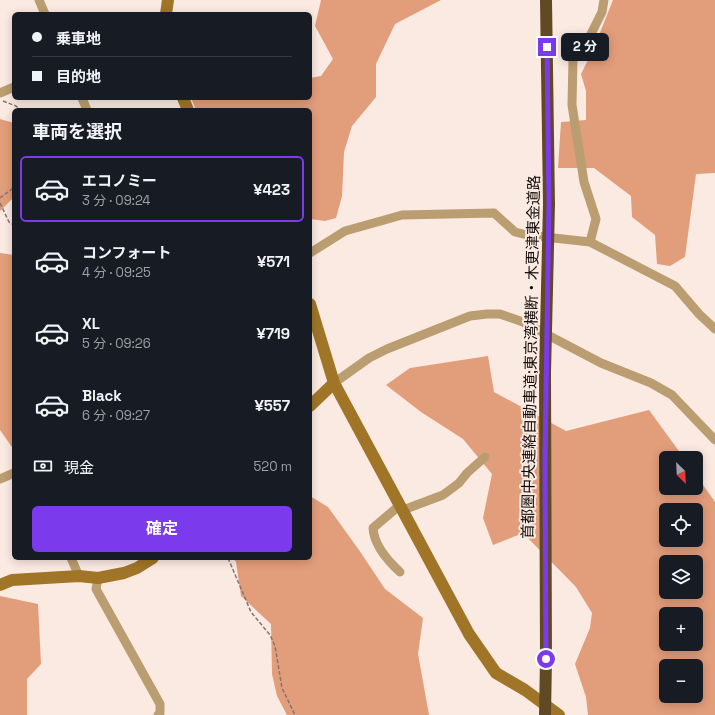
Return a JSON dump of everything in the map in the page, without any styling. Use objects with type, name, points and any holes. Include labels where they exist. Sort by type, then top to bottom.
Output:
[{"type":"highway","name":"首都圏中央連絡自動車道;東京湾横断・木更津東金道路","points":[[545,715],[545,373],[549,204],[546,0]]},
{"type":"street","points":[[39,0],[44,12]]},
{"type":"street","points":[[166,12],[168,0]]},
{"type":"street","points":[[590,242],[596,219],[584,182],[572,105],[573,59],[586,44],[602,12],[604,0]]},
{"type":"street","points":[[0,93],[12,88]]},
{"type":"street","points":[[312,252],[345,231],[402,214],[494,213],[515,232],[526,235],[590,242],[675,286],[699,314],[715,329]]},
{"type":"street","points":[[312,311],[334,383],[469,634],[496,673],[525,690],[559,715]]},
{"type":"street","points":[[312,404],[334,383],[370,358],[387,349],[470,316],[500,314],[523,322],[601,363],[651,383],[672,395],[715,440]]},
{"type":"street","points":[[400,572],[389,562],[374,536],[373,528],[402,508],[443,495],[459,483],[467,473],[485,457]]},
{"type":"street","points":[[0,479],[12,474]]},
{"type":"street","points":[[72,560],[79,576]]},
{"type":"street","points":[[0,585],[12,580],[79,576],[98,578],[124,573],[137,568],[150,560]]},
{"type":"street","points":[[98,578],[96,589],[160,704],[160,714]]},
{"type":"path","points":[[0,99],[18,108]]},
{"type":"path","points":[[0,198],[12,189]]},
{"type":"path","points":[[0,203],[9,222],[12,224]]},
{"type":"path","points":[[229,560],[251,612],[270,635],[275,646],[282,688],[295,715]]},
{"type":"shaded area","points":[[321,0],[441,0],[395,24],[376,64],[376,97],[352,126],[344,152],[342,196],[336,218],[325,221],[312,219],[312,108],[195,108],[192,100],[312,100],[312,78],[321,76],[333,59],[315,26]]},
{"type":"shaded area","points":[[613,0],[715,0],[715,173],[696,174],[685,257],[670,266],[657,264],[655,235],[632,217],[631,196],[594,168],[558,168],[561,122],[586,120],[586,91],[581,74],[593,50]]},
{"type":"shaded area","points":[[0,119],[12,122],[12,199],[0,211]]},
{"type":"shaded area","points":[[0,253],[12,255],[12,447],[0,430]]},
{"type":"shaded area","points":[[488,356],[494,392],[566,431],[649,410],[679,451],[659,451],[659,495],[703,495],[703,485],[715,502],[715,715],[588,715],[586,697],[575,664],[590,628],[592,613],[576,587],[523,533],[493,545],[483,518],[492,474],[463,439],[421,412],[386,385],[410,368]]},
{"type":"shaded area","points":[[312,497],[328,507],[385,589],[423,618],[418,654],[429,715],[287,715],[277,696],[272,674],[271,624],[241,596],[234,560],[312,560]]},
{"type":"shaded area","points":[[0,596],[38,604],[41,664],[27,679],[27,715],[0,715]]},
{"type":"route","points":[[546,659],[545,373],[549,204],[547,47]]}]
